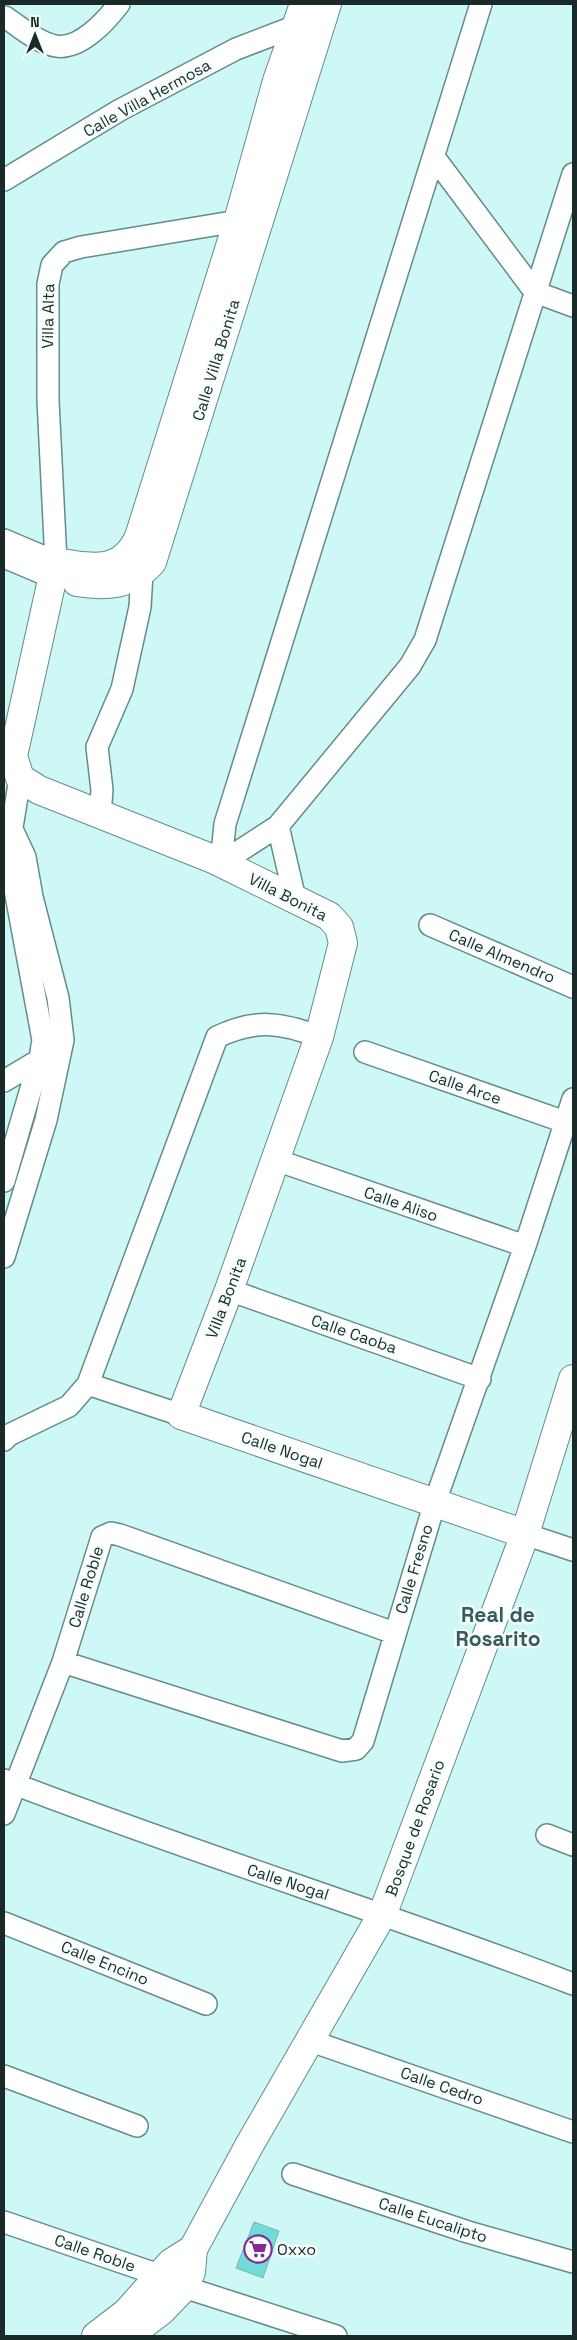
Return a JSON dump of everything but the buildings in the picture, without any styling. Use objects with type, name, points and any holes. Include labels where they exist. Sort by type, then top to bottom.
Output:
[{"type":"main road","name":"Calle Villa Bonita","points":[[300,15],[278,81],[238,221],[133,550],[134,566],[152,562],[327,4]]},
{"type":"main road","points":[[20,778],[14,756],[55,570],[92,585],[115,584],[130,580],[134,566]]},
{"type":"main road","name":"Villa Bonita","points":[[20,778],[40,790],[221,863],[330,916],[339,927],[343,943],[318,1037],[229,1290],[181,1415]]},
{"type":"main road","name":"Bosque de Rosario","points":[[193,2249],[250,2144],[383,1914],[525,1534],[573,1379]]},
{"type":"main road","name":"Calle Nogal","points":[[181,1415],[525,1534]]},
{"type":"main road","points":[[96,2336],[126,2313],[171,2263],[193,2249]]},
{"type":"main road","points":[[128,2336],[161,2311],[184,2287],[191,2272],[193,2249]]},
{"type":"street","points":[[7,13],[37,38],[58,47],[68,46],[82,40],[119,4]]},
{"type":"street","points":[[221,863],[225,824],[481,4]]},
{"type":"street","name":"Calle Villa Hermosa","points":[[4,180],[120,110],[300,15]]},
{"type":"street","points":[[434,157],[536,292],[573,306]]},
{"type":"street","points":[[221,863],[278,826],[410,666],[425,640],[573,174]]},
{"type":"street","name":"Villa Alta","points":[[55,570],[48,381],[48,284],[52,265],[64,252],[81,246],[238,221]]},
{"type":"street","points":[[4,540],[55,570]]},
{"type":"street","points":[[4,557],[55,570]]},
{"type":"street","points":[[100,814],[102,790],[98,746],[122,689],[140,607],[134,566]]},
{"type":"street","points":[[4,1181],[40,1058],[43,1035],[11,851],[11,827],[20,778]]},
{"type":"street","points":[[278,826],[295,900]]},
{"type":"street","points":[[4,1257],[46,1120],[62,1049],[63,1026],[58,998],[11,851]]},
{"type":"street","name":"Calle Almendro","points":[[430,925],[573,987]]},
{"type":"street","points":[[4,1440],[9,1435],[69,1406],[88,1384],[217,1036],[238,1027],[264,1024],[291,1026],[318,1037]]},
{"type":"street","points":[[4,1081],[40,1058],[62,1049]]},
{"type":"street","name":"Calle Arce","points":[[365,1052],[565,1122]]},
{"type":"street","name":"Calle Fresno","points":[[63,1662],[342,1751],[356,1749],[363,1741],[435,1502],[480,1379],[573,1099]]},
{"type":"street","name":"Calle Aliso","points":[[276,1160],[525,1246]]},
{"type":"street","name":"Calle Caoba","points":[[229,1290],[480,1379]]},
{"type":"street","name":"Calle Nogal","points":[[88,1384],[181,1415]]},
{"type":"street","name":"Calle Roble","points":[[4,1814],[9,1782],[63,1662],[102,1537],[111,1533],[394,1633]]},
{"type":"street","name":"Calle Nogal","points":[[525,1534],[573,1550]]},
{"type":"street","name":"Calle Nogal","points":[[9,1782],[269,1876],[383,1914],[573,1984]]},
{"type":"street","points":[[547,1835],[573,1845]]},
{"type":"street","name":"Calle Encino","points":[[4,1923],[206,2004]]},
{"type":"street","name":"Calle Cedro","points":[[311,2041],[573,2132]]},
{"type":"street","points":[[4,2076],[136,2126]]},
{"type":"street","name":"Calle Eucalipto","points":[[293,2174],[468,2232],[573,2262]]},
{"type":"street","name":"Calle Roble","points":[[4,2222],[159,2275],[184,2287],[336,2336]]},
{"type":"place","name":"Oxxo","points":[[258,2249]]},
{"type":"district","name":"Real de Rosarito","points":[[498,1626]]}]
